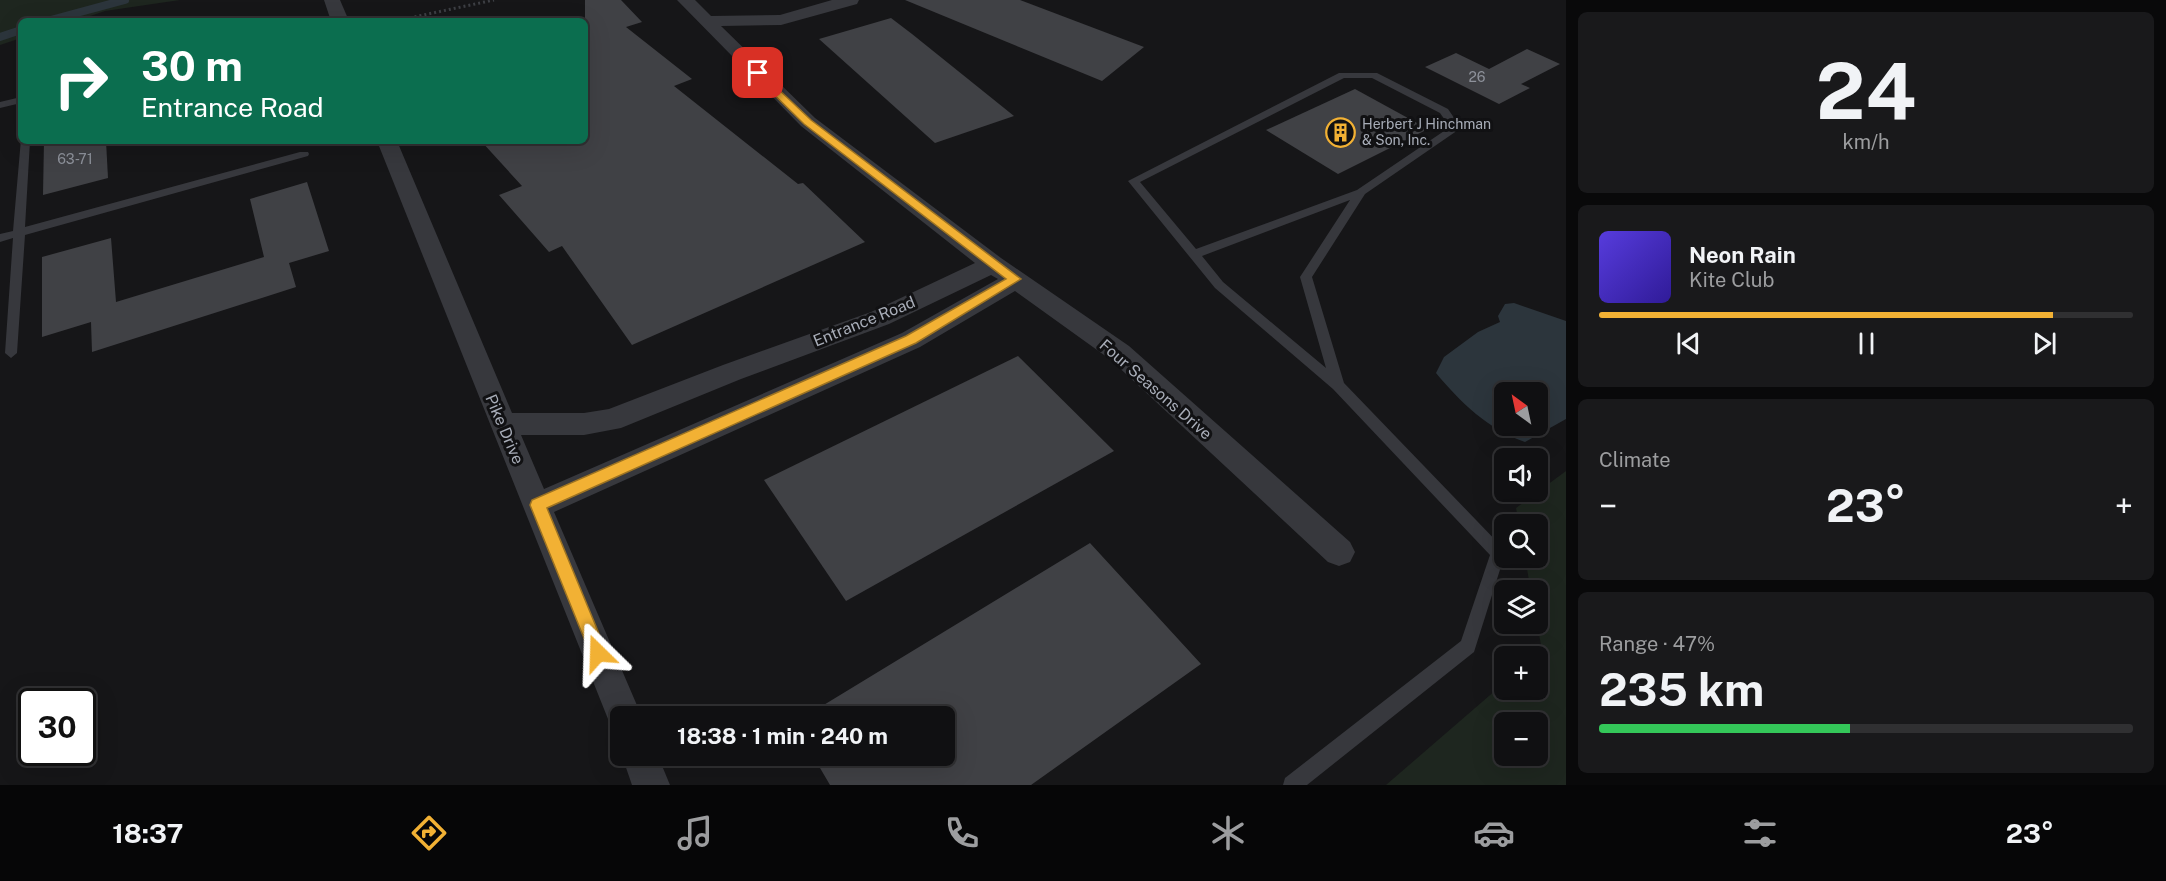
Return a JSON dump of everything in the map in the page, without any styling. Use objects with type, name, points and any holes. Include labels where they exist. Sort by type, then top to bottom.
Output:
[{"type":"street","points":[[332,0],[339,18]]},
{"type":"street","name":"Four Seasons Drive","points":[[685,0],[706,21],[754,44],[808,122],[1004,272],[1120,353],[1339,552]]},
{"type":"street","points":[[706,21],[781,20],[851,0]]},
{"type":"street","points":[[754,44],[781,20]]},
{"type":"street","name":"Pike Drive","points":[[388,144],[454,312],[504,424],[620,706]]},
{"type":"street","name":"Entrance Road","points":[[504,424],[584,424],[611,420],[732,372],[1004,272]]},
{"type":"street","name":"Entrance Road","points":[[538,505],[758,405],[911,340],[1004,272]]},
{"type":"street","points":[[732,372],[758,405]]},
{"type":"street","points":[[644,766],[651,785]]},
{"type":"lane","points":[[1194,255],[1361,192],[1456,128],[1444,111],[1374,75],[1342,75],[1133,181],[1194,255],[1219,285],[1338,385],[1498,553],[1468,646],[1292,785]]},
{"type":"lane","points":[[0,105],[18,101]]},
{"type":"lane","points":[[11,353],[25,144]]},
{"type":"lane","points":[[0,238],[304,154]]},
{"type":"lane","points":[[1338,385],[1306,277],[1361,192]]},
{"type":"path","points":[[408,18],[494,0]]},
{"type":"shaded area","points":[[0,0],[180,0],[105,11],[84,18],[18,18],[18,39],[0,45]]},
{"type":"shaded area","points":[[1514,303],[1566,321],[1566,419],[1548,429],[1548,382],[1494,382],[1494,427],[1476,414],[1436,373],[1444,357],[1478,332],[1500,322],[1498,316],[1505,304]]},
{"type":"shaded area","points":[[1510,436],[1536,436],[1525,442]]},
{"type":"shaded area","points":[[1566,471],[1566,785],[1386,785],[1494,692],[1494,700],[1548,700],[1548,646],[1541,646],[1539,634],[1548,634],[1548,580],[1529,580],[1527,568],[1548,568],[1548,514],[1517,514],[1516,508],[1524,502],[1548,502],[1548,484]]},
{"type":"building","points":[[585,0],[621,0],[642,22],[626,27],[692,79],[674,86],[798,184],[803,183],[865,242],[632,345],[562,246],[549,252],[499,195],[522,186],[484,144],[588,144],[588,18],[585,18]]},
{"type":"building","points":[[905,0],[1020,0],[1144,47],[1102,81]]},
{"type":"building","points":[[891,18],[1014,116],[935,143],[819,39]]},
{"type":"building","name":"Herbert J Hinchman & Son, Inc.","points":[[1527,49],[1560,64],[1521,84],[1530,88],[1499,104],[1425,67],[1456,53],[1489,69]]},
{"type":"building","name":"Herbert J Hinchman & Son, Inc.","points":[[1355,89],[1428,129],[1338,174],[1266,130]]},
{"type":"building","points":[[44,144],[106,144],[108,178],[43,195]]},
{"type":"building","points":[[307,182],[329,251],[289,263],[296,287],[92,352],[91,322],[42,337],[42,257],[111,238],[116,302],[264,257],[250,199]]},
{"type":"building","points":[[1018,356],[1114,451],[846,601],[764,480]]},
{"type":"building","points":[[1090,543],[1201,664],[1031,785],[830,785],[819,766],[955,766],[955,706],[822,706]]},
{"type":"waterway","points":[[58,18],[125,0]]},
{"type":"waterway","points":[[0,37],[18,31]]},
{"type":"place","name":"Herbert J Hinchman & Son, Inc.","points":[[1341,132]]},
{"type":"route","points":[[598,653],[538,505],[758,405],[911,340],[1015,279],[808,122],[758,73]]}]
